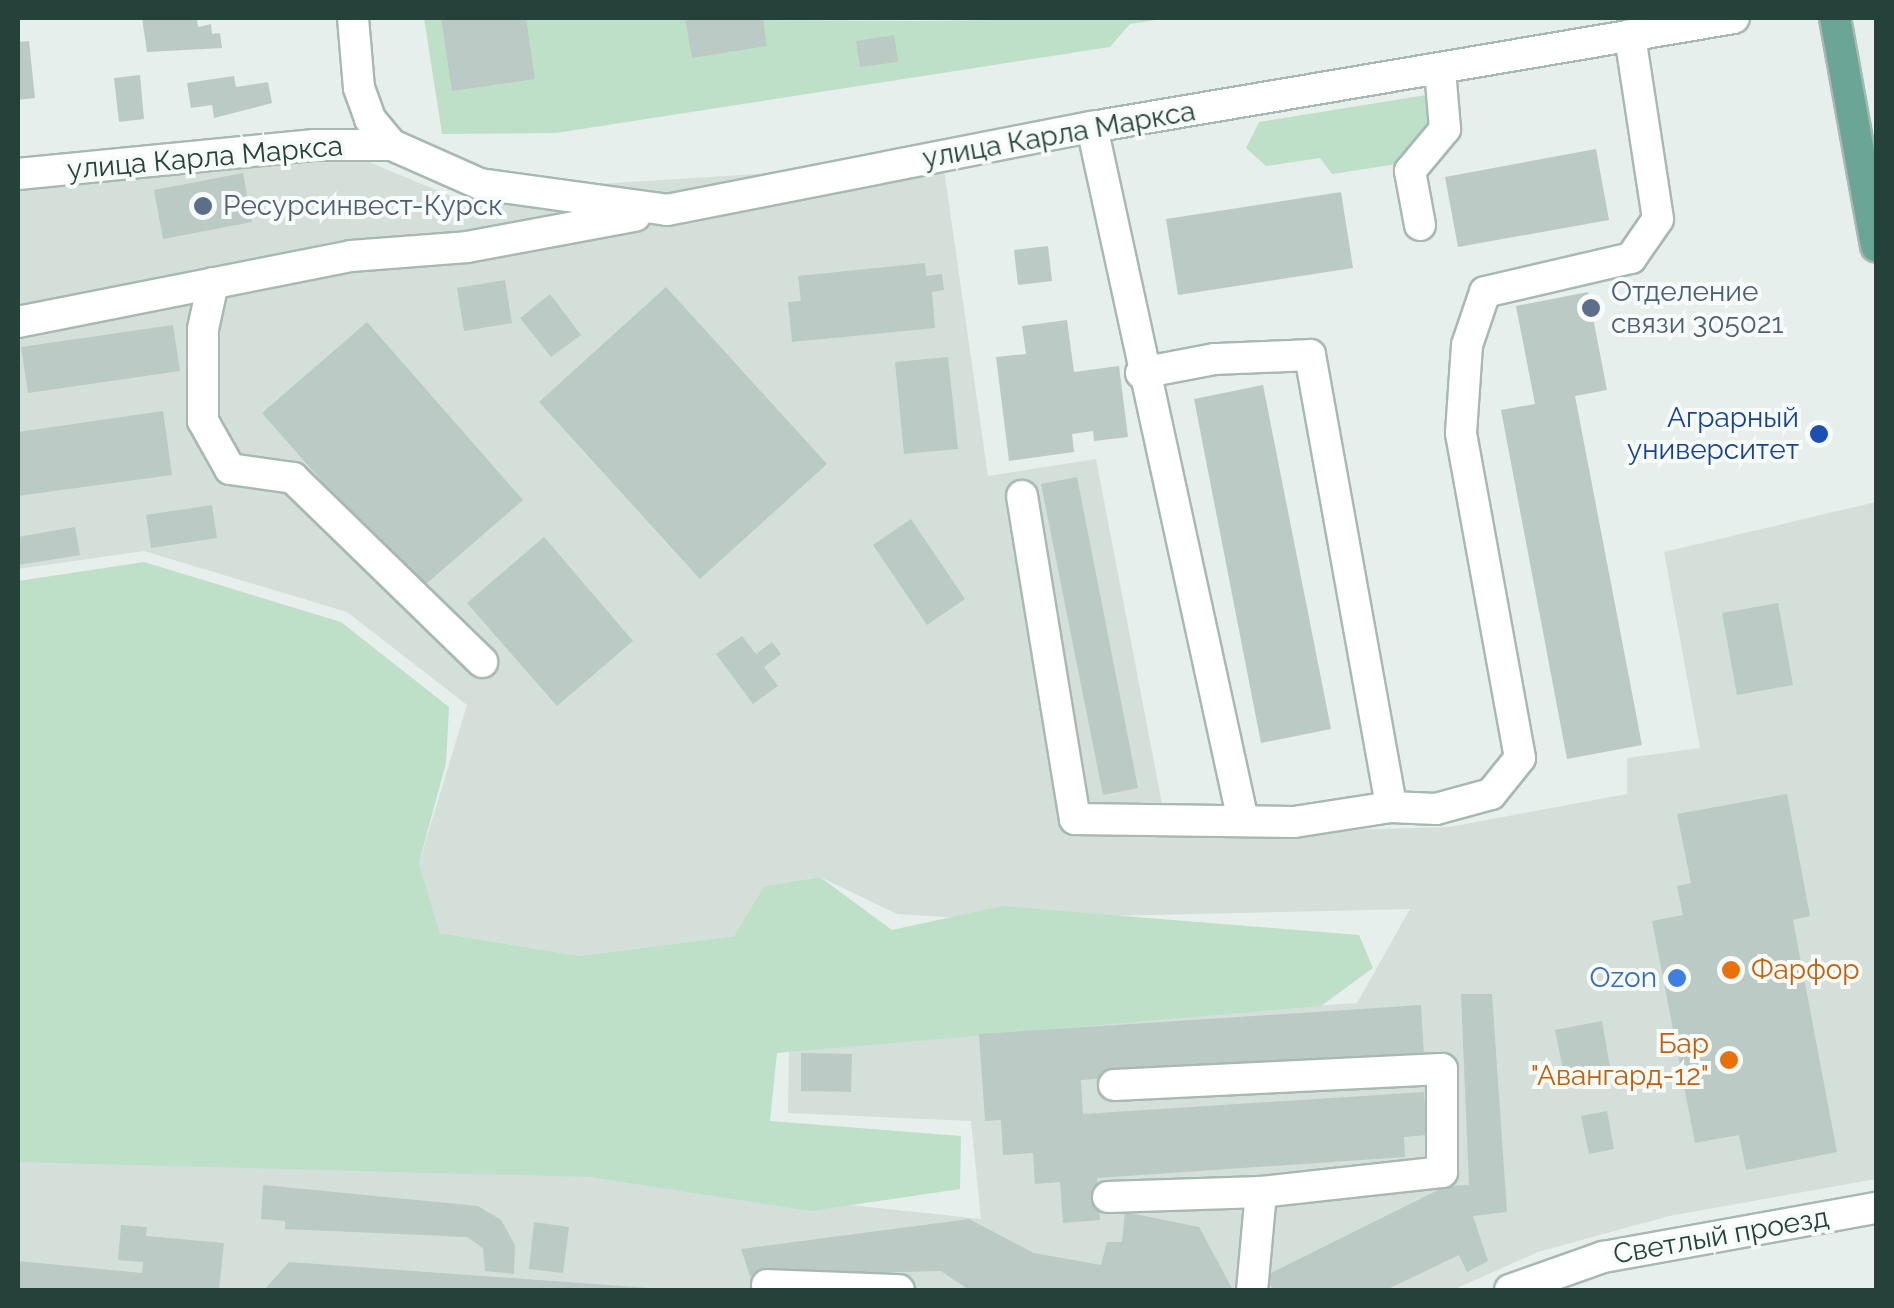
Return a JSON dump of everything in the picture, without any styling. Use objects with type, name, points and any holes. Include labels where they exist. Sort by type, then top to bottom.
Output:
[{"type":"main road","points":[[1835,18],[1876,246]]},
{"type":"street","name":"улица Карла Маркса","points":[[353,18],[358,88],[370,119],[392,145]]},
{"type":"street","name":"улица Карла Маркса","points":[[18,174],[315,146],[392,145],[480,184],[667,210],[1092,127],[1728,18]]},
{"type":"street","points":[[1022,496],[1074,818],[1294,822],[1391,807],[1436,809],[1491,794],[1520,758],[1460,433],[1467,345],[1485,292],[1631,258],[1658,219],[1630,35]]},
{"type":"street","points":[[1420,225],[1410,172],[1445,128],[1440,70]]},
{"type":"street","points":[[1092,127],[1141,373],[1243,821]]},
{"type":"street","points":[[18,322],[350,256],[467,247],[667,210]]},
{"type":"street","points":[[214,283],[203,330],[203,422],[230,469],[293,478],[482,662]]},
{"type":"street","points":[[1141,373],[1215,359],[1310,355],[1391,807]]},
{"type":"street","points":[[1108,1197],[1261,1192],[1442,1172],[1442,1069],[1114,1086]]},
{"type":"street","points":[[1252,1290],[1261,1192]]},
{"type":"street","name":"Светлый проезд","points":[[1510,1290],[1603,1257],[1876,1208]]},
{"type":"street","points":[[767,1284],[899,1290]]},
{"type":"shaded area","points":[[347,128],[352,155],[465,202],[583,185],[943,162],[988,476],[1096,459],[1168,835],[1449,827],[1627,794],[1627,758],[1700,748],[1664,552],[1876,502],[1876,1179],[1669,1216],[1538,1252],[1453,1290],[18,1290],[18,1148],[354,1152],[981,1219],[971,1121],[788,1113],[789,1041],[1357,1003],[1410,909],[975,919],[897,914],[820,877],[764,886],[734,936],[580,956],[440,933],[419,863],[467,705],[347,612],[144,551],[18,569],[18,158]]},
{"type":"green space","points":[[424,18],[1168,18],[1130,24],[1110,47],[556,133],[442,134]]},
{"type":"green space","points":[[1426,95],[1431,123],[1397,164],[1332,174],[1320,158],[1266,166],[1246,148],[1259,122]]},
{"type":"green space","points":[[144,562],[341,622],[449,707],[446,763],[419,863],[440,933],[580,956],[734,936],[764,886],[820,877],[892,930],[1002,906],[1359,935],[1373,968],[1321,1006],[777,1053],[770,1121],[961,1136],[960,1189],[811,1211],[590,1177],[18,1162],[18,581]]},
{"type":"building","points":[[142,18],[197,18],[198,27],[211,24],[212,34],[220,33],[222,48],[147,52]]},
{"type":"building","points":[[441,18],[526,18],[535,79],[452,91]]},
{"type":"building","points":[[685,18],[763,18],[767,46],[692,58]]},
{"type":"building","points":[[894,35],[898,62],[860,67],[856,41]]},
{"type":"building","points":[[29,41],[35,98],[18,100],[18,42]]},
{"type":"building","points":[[140,75],[144,119],[119,122],[114,78]]},
{"type":"building","points":[[234,76],[236,87],[268,82],[272,103],[214,118],[212,105],[191,108],[187,83]]},
{"type":"building","points":[[1596,149],[1609,220],[1458,247],[1445,177]]},
{"type":"building","name":"Ресурсинвест-Курск","points":[[243,173],[252,222],[163,239],[154,190]]},
{"type":"building","points":[[1341,192],[1353,268],[1178,295],[1166,219]]},
{"type":"building","points":[[1048,246],[1052,281],[1018,285],[1014,250]]},
{"type":"building","points":[[925,263],[926,276],[942,274],[944,290],[932,292],[935,328],[792,342],[788,302],[801,301],[798,276]]},
{"type":"building","points":[[505,280],[512,323],[464,331],[457,288]]},
{"type":"building","points":[[666,287],[827,464],[700,579],[539,402]]},
{"type":"building","points":[[1588,292],[1607,390],[1575,396],[1642,745],[1567,759],[1501,410],[1535,404],[1516,306]]},
{"type":"building","points":[[550,294],[581,335],[551,357],[520,318]]},
{"type":"building","points":[[1067,320],[1074,372],[1119,366],[1128,437],[1094,441],[1093,431],[1072,434],[1074,452],[1009,461],[996,357],[1026,354],[1022,326]]},
{"type":"building","points":[[367,322],[523,500],[418,591],[262,413]]},
{"type":"building","points":[[173,325],[180,371],[28,393],[21,347]]},
{"type":"building","points":[[948,357],[958,449],[904,454],[895,362]]},
{"type":"building","points":[[1263,385],[1331,729],[1261,743],[1194,399]]},
{"type":"building","points":[[163,411],[172,475],[18,496],[18,432]]},
{"type":"building","points":[[1077,477],[1138,788],[1103,795],[1041,484]]},
{"type":"building","points":[[212,505],[217,538],[151,548],[146,515]]},
{"type":"building","points":[[911,519],[965,599],[927,625],[873,545]]},
{"type":"building","points":[[75,527],[80,555],[18,565],[18,537]]},
{"type":"building","points":[[544,537],[633,641],[557,706],[467,603]]},
{"type":"building","points":[[1778,603],[1793,685],[1737,695],[1722,613]]},
{"type":"building","points":[[742,636],[756,654],[772,642],[781,654],[764,667],[778,686],[753,704],[716,654]]},
{"type":"building","points":[[1787,794],[1810,916],[1793,920],[1837,1152],[1746,1170],[1739,1135],[1695,1143],[1652,921],[1683,915],[1677,886],[1691,883],[1677,814]]},
{"type":"building","points":[[1461,994],[1492,994],[1507,1212],[1473,1216],[1488,1261],[1467,1272],[1459,1255],[1386,1290],[1273,1290],[1265,1276],[1446,1186],[1469,1185]]},
{"type":"building","points":[[1421,1005],[1424,1057],[1081,1080],[1083,1114],[1424,1092],[1427,1135],[1404,1137],[1405,1157],[1097,1178],[1100,1220],[1063,1223],[1060,1182],[1035,1184],[1033,1153],[1003,1155],[1001,1120],[985,1121],[979,1034]]},
{"type":"building","points":[[1602,1021],[1610,1067],[1564,1075],[1555,1030]]},
{"type":"building","points":[[801,1053],[852,1054],[851,1092],[801,1091]]},
{"type":"building","points":[[1607,1111],[1614,1149],[1589,1154],[1581,1116]]},
{"type":"building","points":[[263,1185],[478,1206],[501,1220],[515,1245],[514,1274],[485,1271],[483,1248],[467,1237],[285,1229],[285,1221],[261,1219]]},
{"type":"building","points":[[1125,1212],[1199,1227],[1233,1290],[969,1290],[941,1271],[750,1276],[741,1249],[969,1219],[1034,1253],[1101,1265],[1107,1242],[1122,1242]]},
{"type":"building","points":[[534,1222],[569,1227],[563,1273],[529,1269]]},
{"type":"building","points":[[121,1225],[147,1227],[146,1236],[224,1243],[219,1290],[18,1290],[18,1261],[142,1273],[143,1262],[118,1260]]},
{"type":"building","points":[[289,1262],[649,1288],[649,1290],[264,1290]]},
{"type":"place","name":"Ресурсинвест-Курск","points":[[203,206]]},
{"type":"place","name":"Отделение связи 305021","points":[[1591,308]]},
{"type":"place","name":"Аграрный университет","points":[[1819,434]]},
{"type":"place","name":"Фарфор","points":[[1731,970]]},
{"type":"place","name":"Ozon","points":[[1677,978]]},
{"type":"place","name":"Бар \"Авангард-12\"","points":[[1729,1060]]}]
